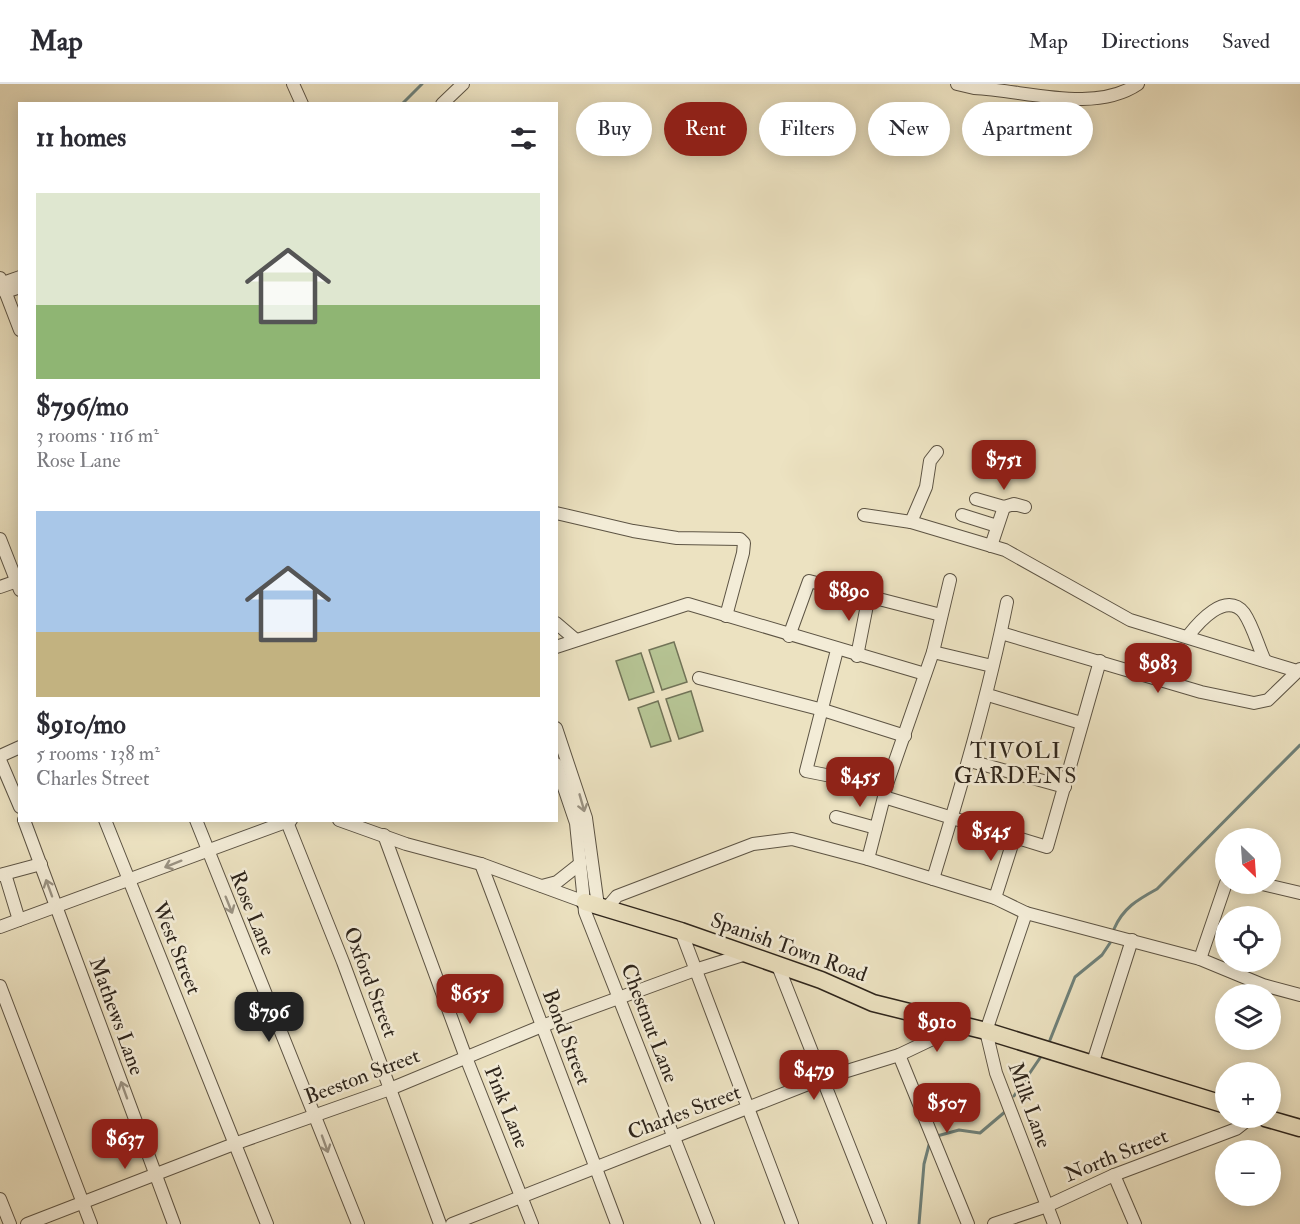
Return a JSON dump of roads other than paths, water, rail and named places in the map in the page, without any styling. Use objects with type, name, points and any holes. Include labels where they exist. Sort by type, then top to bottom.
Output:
[{"type":"main road","name":"Spanish Town Road","points":[[597,906],[681,931],[821,980],[873,1003],[986,1031],[1093,1062],[1215,1101]]},
{"type":"main road","points":[[1281,1123],[1300,1128]]},
{"type":"street","points":[[293,84],[301,102]]},
{"type":"street","points":[[444,102],[463,84]]},
{"type":"street","points":[[957,84],[974,88],[1103,99],[1138,84]]},
{"type":"street","points":[[2,285],[18,278]]},
{"type":"street","points":[[2,285],[18,287]]},
{"type":"street","points":[[2,285],[18,325]]},
{"type":"street","points":[[910,522],[926,487],[930,461],[937,452]]},
{"type":"street","points":[[976,499],[1004,507],[1014,504],[1025,507]]},
{"type":"street","points":[[991,546],[1004,507]]},
{"type":"street","points":[[558,513],[633,531],[677,538],[740,539],[744,543],[743,553],[726,616]]},
{"type":"street","points":[[864,515],[910,522],[991,546],[1026,559],[1130,620],[1298,670],[1268,700],[1260,704],[1202,692],[1000,633]]},
{"type":"street","points":[[962,515],[997,526]]},
{"type":"street","points":[[0,539],[18,584],[0,588]]},
{"type":"street","points":[[868,859],[885,792],[933,652],[950,580]]},
{"type":"street","points":[[789,636],[809,581],[941,615]]},
{"type":"street","points":[[857,656],[869,595]]},
{"type":"street","points":[[933,879],[988,695],[1006,602]]},
{"type":"street","points":[[558,646],[688,604],[789,636],[925,674]]},
{"type":"street","points":[[1188,636],[1207,614],[1220,607],[1234,607],[1243,612],[1265,661]]},
{"type":"street","points":[[558,625],[576,640]]},
{"type":"street","points":[[837,650],[806,771],[885,792],[951,819],[1015,835],[1047,847],[1100,661]]},
{"type":"street","points":[[933,652],[992,666]]},
{"type":"street","points":[[699,678],[823,710],[905,736]]},
{"type":"street","points":[[988,695],[1081,723]]},
{"type":"street","points":[[558,734],[586,818],[597,906]]},
{"type":"street","points":[[18,748],[0,758],[18,802]]},
{"type":"street","points":[[970,761],[1065,787]]},
{"type":"street","points":[[558,770],[576,823],[581,863],[597,906]]},
{"type":"street","points":[[836,817],[876,828]]},
{"type":"street","name":"Mathews Lane","points":[[25,822],[174,1224]]},
{"type":"street","name":"West Street","points":[[106,822],[267,1224]]},
{"type":"street","name":"Rose Lane","points":[[197,822],[358,1224]]},
{"type":"street","points":[[0,927],[129,882],[286,822]]},
{"type":"street","name":"Oxford Street","points":[[289,822],[344,962],[440,1224]]},
{"type":"street","name":"Spanish Town Road","points":[[345,822],[406,844],[481,864],[597,906]]},
{"type":"street","name":"Pink Lane","points":[[384,835],[465,1055],[532,1224]]},
{"type":"street","points":[[995,898],[1015,835]]},
{"type":"street","points":[[597,906],[617,896],[753,844],[792,839],[868,859],[995,898],[1026,912],[1200,959],[1263,985],[1300,995]]},
{"type":"street","points":[[542,886],[557,882],[581,863]]},
{"type":"street","points":[[19,920],[3,875],[41,864]]},
{"type":"street","name":"Bond Street","points":[[481,864],[617,1224]]},
{"type":"street","points":[[1281,888],[1300,893]]},
{"type":"street","points":[[1200,959],[1222,894]]},
{"type":"street","name":"Chestnut Lane","points":[[597,906],[585,912],[708,1224]]},
{"type":"street","points":[[986,1031],[1026,912]]},
{"type":"street","points":[[681,931],[792,1224]]},
{"type":"street","points":[[1093,1062],[1132,940]]},
{"type":"street","name":"Beeston Street","points":[[27,1224],[234,1144],[390,1089],[465,1055],[542,1026],[695,970],[746,954]]},
{"type":"street","points":[[778,966],[880,1224]]},
{"type":"street","points":[[0,986],[91,1224]]},
{"type":"street","name":"Charles Street","points":[[452,1224],[821,1079],[899,1055],[962,1025]]},
{"type":"street","name":"Milk Lane","points":[[986,1031],[996,1073],[1054,1224]]},
{"type":"street","points":[[899,1055],[968,1224]]},
{"type":"street","name":"North Street","points":[[994,1224],[1047,1206],[1114,1175],[1237,1128]]},
{"type":"street","points":[[1114,1175],[1135,1224]]},
{"type":"street","points":[[0,1199],[10,1224]]},
{"type":"waterway","points":[[404,102],[422,84]]},
{"type":"waterway","points":[[1114,929],[1126,910],[1157,889],[1300,745]]},
{"type":"waterway","points":[[1050,1040],[1075,977],[1102,955],[1110,943]]},
{"type":"waterway","points":[[1014,1096],[1040,1058]]},
{"type":"waterway","points":[[937,1136],[959,1130],[980,1133],[1006,1111]]},
{"type":"waterway","points":[[919,1224],[924,1164],[929,1145]]},
{"type":"district","name":"TIVOLI GARDENS","points":[[1016,762]]}]
